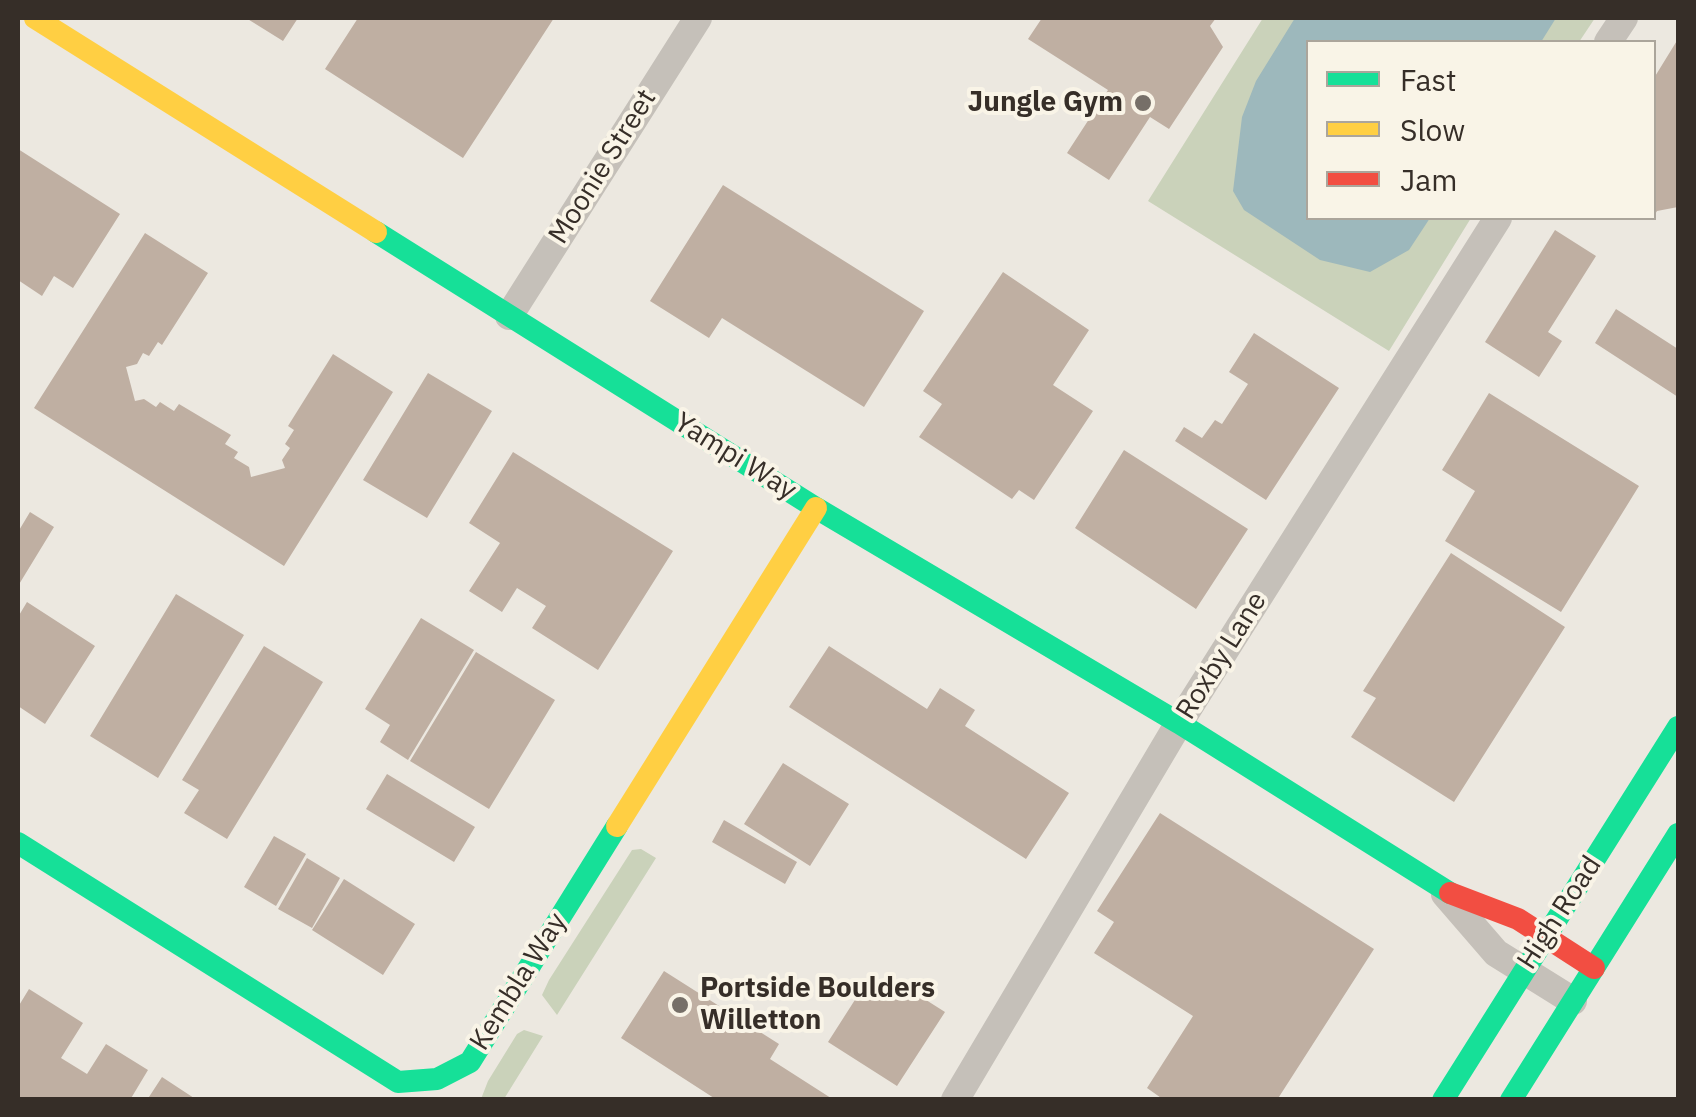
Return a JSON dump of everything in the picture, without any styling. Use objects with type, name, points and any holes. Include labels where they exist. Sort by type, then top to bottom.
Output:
[{"type":"street","name":"Yampi Way","points":[[35,18],[816,508],[1179,723],[1440,890],[1518,919],[1594,968]]},
{"type":"street","name":"Moonie Street","points":[[509,316],[698,18]]},
{"type":"street","points":[[1609,40],[1624,18]]},
{"type":"street","name":"Roxby Lane","points":[[956,1100],[1179,723],[1497,220]]},
{"type":"street","name":"Kembla Way","points":[[18,843],[398,1082],[437,1079],[470,1062],[816,508]]},
{"type":"street","name":"High Road","points":[[1443,1100],[1678,727]]},
{"type":"street","name":"High Road","points":[[1511,1100],[1678,834]]},
{"type":"street","name":"Yampi Way","points":[[1440,890],[1496,953],[1572,1001]]},
{"type":"green space","points":[[1263,18],[1595,18],[1580,40],[1306,40],[1306,220],[1470,220],[1389,351],[1148,201]]},
{"type":"green space","points":[[641,849],[656,858],[557,1015],[542,995],[549,980],[632,850]]},
{"type":"green space","points":[[524,1030],[543,1036],[504,1099],[481,1099],[517,1034]]},
{"type":"water","points":[[1295,18],[1556,18],[1542,40],[1306,40],[1306,220],[1429,220],[1409,250],[1370,272],[1320,260],[1244,210],[1233,191],[1242,117],[1256,81]]},
{"type":"building","points":[[246,18],[298,18],[283,41]]},
{"type":"building","points":[[358,18],[554,18],[463,158],[325,69]]},
{"type":"building","name":"Jungle Gym","points":[[1042,18],[1216,18],[1210,26],[1223,47],[1169,129],[1150,117],[1109,180],[1067,153],[1108,90],[1028,39]]},
{"type":"building","points":[[1678,39],[1678,207],[1656,213],[1656,75]]},
{"type":"building","points":[[18,149],[120,214],[73,288],[54,276],[42,296],[18,280]]},
{"type":"building","points":[[723,185],[924,311],[864,407],[722,318],[709,338],[650,301]]},
{"type":"building","points":[[1555,230],[1596,256],[1548,332],[1562,341],[1539,377],[1485,342]]},
{"type":"building","points":[[145,233],[208,273],[162,345],[158,342],[149,356],[143,353],[137,364],[126,367],[135,401],[144,399],[156,407],[160,402],[174,411],[179,404],[231,435],[225,444],[238,452],[234,458],[249,467],[251,477],[285,468],[282,460],[290,448],[285,444],[294,430],[288,426],[333,354],[393,392],[284,566],[34,408]]},
{"type":"building","points":[[1003,272],[1089,330],[1053,385],[1093,411],[1034,500],[1019,490],[1012,499],[919,437],[942,404],[923,391]]},
{"type":"building","points":[[1616,309],[1678,349],[1678,397],[1595,343]]},
{"type":"building","points":[[1254,333],[1339,388],[1266,500],[1175,441],[1184,427],[1202,438],[1215,420],[1222,424],[1248,384],[1229,372]]},
{"type":"building","points":[[428,373],[492,411],[427,518],[363,480]]},
{"type":"building","points":[[1489,393],[1639,486],[1561,612],[1445,541],[1475,491],[1442,470]]},
{"type":"building","points":[[1124,450],[1248,529],[1196,609],[1075,528]]},
{"type":"building","points":[[513,452],[673,551],[598,670],[532,628],[546,606],[517,588],[502,612],[469,591],[500,543],[469,523]]},
{"type":"building","points":[[30,512],[54,527],[18,586],[18,532]]},
{"type":"building","points":[[1451,553],[1565,627],[1454,802],[1351,737],[1376,698],[1363,691]]},
{"type":"building","points":[[176,594],[244,635],[158,778],[90,736]]},
{"type":"building","points":[[27,602],[95,646],[45,724],[18,706],[18,617]]},
{"type":"building","points":[[421,618],[474,650],[408,760],[380,742],[390,725],[365,709]]},
{"type":"building","points":[[264,646],[323,682],[227,839],[184,813],[199,790],[182,780]]},
{"type":"building","points":[[829,646],[927,709],[940,688],[975,710],[965,726],[1069,793],[1026,859],[789,707]]},
{"type":"building","points":[[476,652],[555,700],[489,809],[410,761]]},
{"type":"building","points":[[783,763],[849,804],[810,866],[744,824]]},
{"type":"building","points":[[387,774],[475,827],[454,862],[366,809]]},
{"type":"building","points":[[1160,813],[1374,949],[1277,1100],[1164,1100],[1147,1088],[1193,1016],[1094,953],[1114,922],[1097,911]]},
{"type":"building","points":[[724,820],[797,862],[785,884],[712,842]]},
{"type":"building","points":[[274,836],[306,854],[276,906],[244,887]]},
{"type":"building","points":[[307,858],[340,878],[312,928],[278,909]]},
{"type":"building","points":[[344,879],[415,924],[383,975],[312,930]]},
{"type":"building","name":"Portside Boulders Willetton","points":[[664,971],[779,1044],[770,1059],[834,1100],[717,1100],[621,1038]]},
{"type":"building","points":[[867,981],[896,999],[904,986],[945,1012],[897,1086],[828,1042]]},
{"type":"building","points":[[29,989],[83,1023],[61,1058],[87,1074],[106,1044],[148,1070],[130,1100],[18,1100],[18,1007]]},
{"type":"building","points":[[162,1077],[197,1100],[147,1100]]},
{"type":"traffic: fast","points":[[376,232],[816,508],[1179,723],[1450,893]]},
{"type":"traffic: fast","points":[[1443,1100],[1678,727]]},
{"type":"traffic: fast","points":[[18,843],[398,1082],[437,1079],[470,1062],[617,826]]},
{"type":"traffic: fast","points":[[1511,1100],[1678,834]]},
{"type":"traffic: slow","points":[[35,18],[376,232]]},
{"type":"traffic: slow","points":[[617,826],[816,508]]},
{"type":"traffic: jam","points":[[1450,893],[1518,919],[1594,968]]},
{"type":"place","name":"Jungle Gym","points":[[1143,103]]},
{"type":"place","name":"Portside Boulders Willetton","points":[[680,1005]]}]
